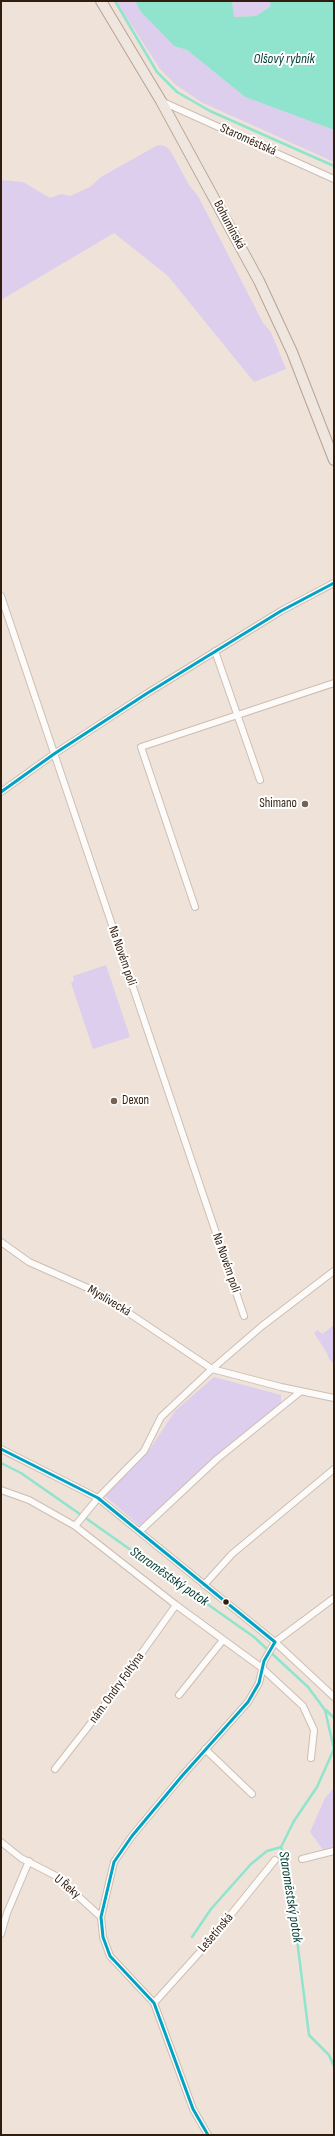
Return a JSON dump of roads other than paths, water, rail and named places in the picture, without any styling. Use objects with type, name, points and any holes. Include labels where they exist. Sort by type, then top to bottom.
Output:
[{"type":"main road","name":"Bohumínská","points":[[101,1],[161,101],[262,287],[292,352],[334,460]]},
{"type":"street","name":"Staroměstská","points":[[161,101],[334,179]]},
{"type":"street","points":[[1,792],[54,754],[215,651],[281,611],[334,583]]},
{"type":"street","name":"Na Novém poli","points":[[1,596],[244,1316]]},
{"type":"street","points":[[215,651],[260,780]]},
{"type":"street","points":[[195,907],[141,747],[334,683]]},
{"type":"street","name":"Myslivecká","points":[[1,1242],[29,1262],[99,1293],[212,1369],[300,1392],[334,1398]]},
{"type":"street","points":[[75,1526],[98,1498],[144,1451],[161,1418],[212,1369],[262,1326],[334,1271]]},
{"type":"street","points":[[140,1531],[217,1459],[300,1392]]},
{"type":"street","points":[[1,1449],[98,1498],[275,1642],[334,1697]]},
{"type":"street","points":[[204,1585],[232,1554],[334,1468]]},
{"type":"street","points":[[1,1490],[29,1500],[75,1526],[176,1605],[262,1668],[303,1706],[314,1730],[311,1758]]},
{"type":"street","points":[[208,2135],[193,2109],[154,2003],[110,1956],[103,1937],[101,1917],[114,1862],[132,1836],[248,1702],[259,1683],[262,1668],[275,1642],[334,1598]]},
{"type":"street","name":"nám. Ondry Foltýna","points":[[55,1769],[98,1714],[176,1605]]},
{"type":"street","points":[[179,1695],[223,1640]]},
{"type":"street","points":[[206,1749],[252,1794]]},
{"type":"street","name":"U Řeky","points":[[1,1842],[29,1861],[56,1876],[101,1917]]},
{"type":"street","points":[[302,1859],[334,1851]]},
{"type":"street","name":"Lešetínská","points":[[154,2003],[208,1943],[275,1860]]},
{"type":"street","points":[[1,1934],[7,1913],[29,1861]]},
{"type":"water","name":"Olšový rybník","points":[[135,1],[232,1],[234,17],[256,16],[271,6],[269,1],[334,1],[334,130],[245,97],[187,50],[174,46],[141,12]]},
{"type":"waterway","points":[[115,1],[157,72],[177,92],[210,111],[334,166]]},
{"type":"waterway","name":"Staroměstský potok","points":[[1,1463],[21,1473],[254,1637],[308,1687],[325,1710],[334,1749],[317,1787],[294,1821],[281,1847],[288,1868],[309,2035],[329,2055],[334,2066]]},
{"type":"waterway","name":"Staroměstský potok","points":[[326,1710],[334,1718]]},
{"type":"waterway","points":[[192,1937],[211,1909],[251,1864],[267,1851],[281,1847]]},
{"type":"place","name":"Shimano","points":[[305,804]]},
{"type":"place","name":"Dexon","points":[[114,1101]]}]
